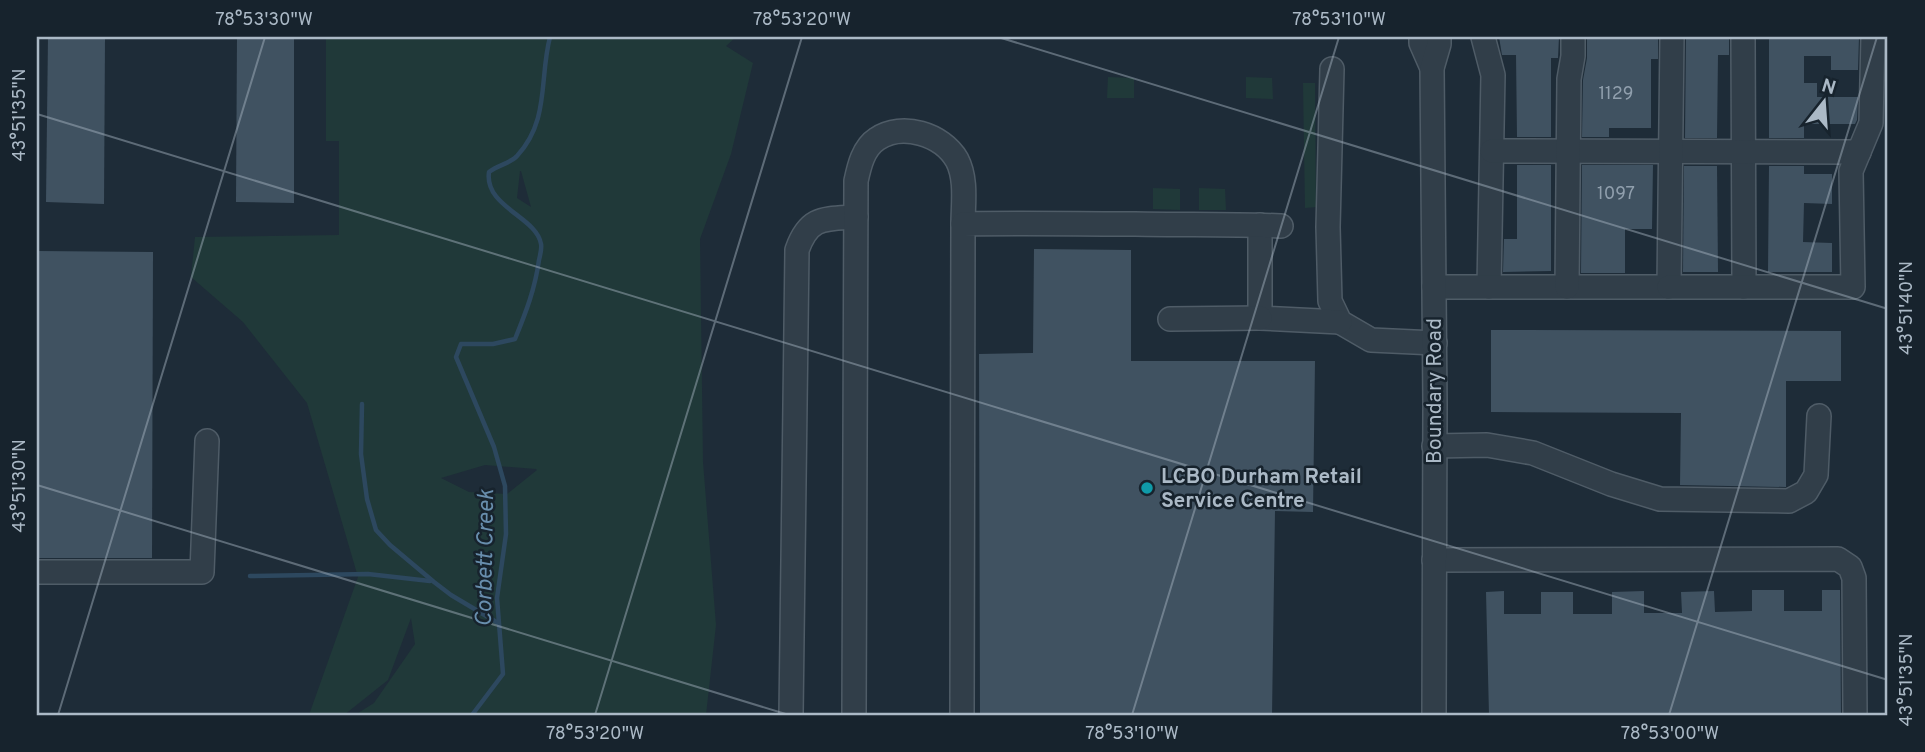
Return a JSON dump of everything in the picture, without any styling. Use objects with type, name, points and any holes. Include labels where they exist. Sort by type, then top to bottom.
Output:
[{"type":"street","name":"Boundary Road","points":[[1421,37],[1432,68]]},
{"type":"street","name":"Boundary Road","points":[[1434,715],[1432,68],[1439,37]]},
{"type":"street","points":[[1483,37],[1493,75],[1489,287]]},
{"type":"street","points":[[1567,287],[1569,79],[1573,37]]},
{"type":"street","points":[[1669,287],[1672,37]]},
{"type":"street","points":[[1744,37],[1744,287]]},
{"type":"street","points":[[1434,287],[1853,287],[1851,171],[1871,123],[1873,37]]},
{"type":"street","points":[[1332,69],[1328,227],[1330,301],[1340,322]]},
{"type":"street","points":[[854,715],[856,181],[862,157],[876,139],[897,131],[917,131],[941,143],[957,160],[963,184],[962,715]]},
{"type":"street","points":[[1492,150],[1859,152]]},
{"type":"street","points":[[791,715],[797,250],[802,236],[815,222],[856,217]]},
{"type":"street","points":[[963,224],[1047,222],[1270,226],[1259,318]]},
{"type":"street","points":[[1170,319],[1259,318],[1340,322],[1371,340],[1434,343]]},
{"type":"street","points":[[1434,446],[1487,445],[1533,453],[1611,484],[1660,499],[1789,501],[1806,492],[1816,475],[1819,415]]},
{"type":"street","points":[[37,572],[202,572],[207,441]]},
{"type":"street","points":[[1434,560],[1838,559],[1850,567],[1854,578],[1855,715]]},
{"type":"green space","points":[[326,37],[736,37],[726,46],[753,63],[731,154],[700,239],[703,462],[716,625],[706,715],[355,715],[374,703],[415,644],[411,618],[388,680],[344,715],[309,715],[358,577],[307,403],[243,322],[191,277],[195,237],[339,235],[339,141],[326,141]],"holes":[[[521,171],[531,207],[517,198]],[[485,465],[536,469],[537,470],[507,494],[469,492],[441,478]]]},
{"type":"green space","points":[[1108,77],[1134,78],[1134,98],[1107,98]]},
{"type":"green space","points":[[1246,77],[1272,78],[1273,99],[1246,98]]},
{"type":"green space","points":[[1303,83],[1315,83],[1316,207],[1305,208]]},
{"type":"green space","points":[[1153,188],[1180,189],[1180,210],[1153,209]]},
{"type":"green space","points":[[1199,188],[1225,189],[1226,210],[1199,210]]},
{"type":"building","points":[[48,37],[105,37],[104,204],[46,202]]},
{"type":"building","points":[[237,37],[294,37],[294,203],[236,202]]},
{"type":"building","points":[[1499,37],[1559,37],[1558,58],[1551,58],[1551,137],[1517,137],[1516,55],[1502,55]]},
{"type":"building","points":[[1587,37],[1658,37],[1658,59],[1651,59],[1651,128],[1609,128],[1609,137],[1582,137]]},
{"type":"building","points":[[1686,37],[1729,37],[1729,55],[1718,55],[1717,138],[1685,138]]},
{"type":"building","points":[[1769,37],[1859,37],[1858,70],[1831,70],[1831,56],[1804,56],[1804,83],[1817,83],[1817,97],[1858,97],[1855,124],[1804,124],[1804,138],[1769,138]]},
{"type":"building","points":[[1517,165],[1551,165],[1551,271],[1503,272],[1504,239],[1517,239]]},
{"type":"building","points":[[1582,165],[1653,165],[1652,229],[1625,229],[1625,273],[1581,273]]},
{"type":"building","points":[[1684,166],[1717,166],[1718,272],[1683,272]]},
{"type":"building","points":[[1769,166],[1804,166],[1804,174],[1832,174],[1832,204],[1804,203],[1803,242],[1832,243],[1832,272],[1768,272]]},
{"type":"building","name":"LCBO Durham Retail Service Centre","points":[[1034,249],[1131,250],[1131,361],[1315,361],[1313,512],[1275,511],[1272,715],[980,715],[979,354],[1033,353]]},
{"type":"building","points":[[37,251],[153,252],[152,558],[37,558]]},
{"type":"building","points":[[1491,330],[1841,331],[1841,381],[1786,381],[1786,487],[1680,485],[1681,413],[1491,412]]},
{"type":"building","points":[[1752,590],[1784,590],[1784,611],[1822,611],[1822,590],[1840,590],[1841,715],[1489,715],[1486,592],[1504,591],[1504,614],[1541,614],[1541,592],[1573,592],[1573,614],[1612,614],[1612,592],[1644,591],[1644,613],[1682,613],[1681,592],[1714,591],[1715,612],[1752,611]]},
{"type":"waterway","name":"Corbett Creek","points":[[472,715],[503,674],[497,598],[506,534],[505,486],[494,447],[456,357],[461,344],[493,344],[515,339],[533,291],[541,244],[530,226],[494,194],[489,172],[517,156],[535,128],[542,99],[550,37]]},
{"type":"waterway","points":[[362,404],[361,454],[367,499],[376,530],[390,545],[451,595],[498,623]]},
{"type":"waterway","points":[[250,576],[368,574],[430,581]]},
{"type":"place","name":"LCBO Durham Retail Service Centre","points":[[1147,488]]}]
